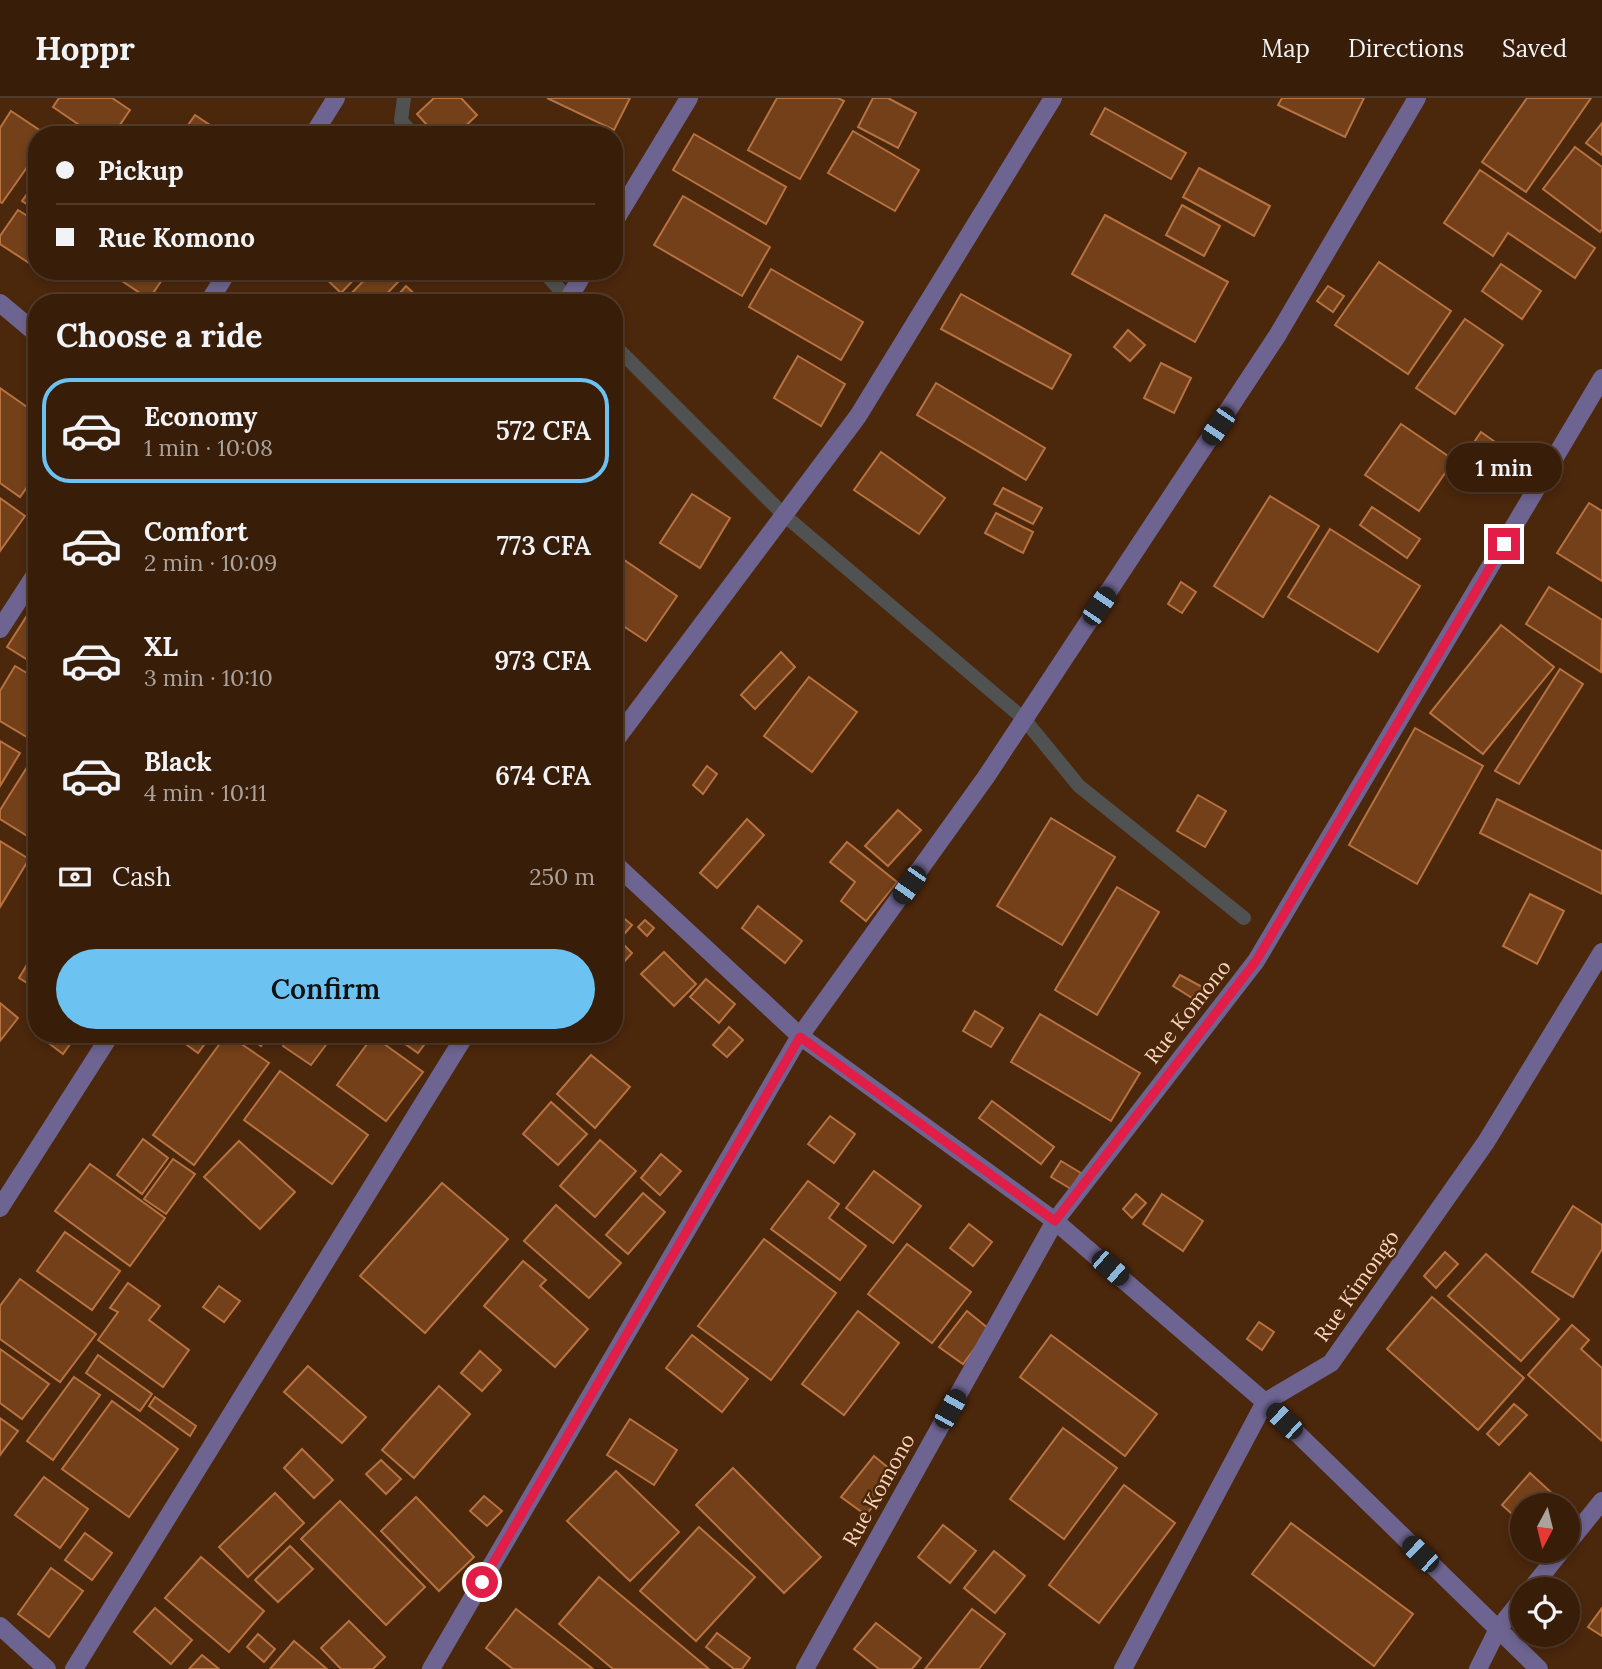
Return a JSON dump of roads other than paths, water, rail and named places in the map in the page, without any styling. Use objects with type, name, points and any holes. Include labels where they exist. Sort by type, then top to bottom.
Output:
[{"type":"street","points":[[318,126],[335,98]]},
{"type":"street","points":[[623,207],[689,98]]},
{"type":"street","points":[[623,730],[858,416],[1053,98]]},
{"type":"street","points":[[431,1669],[800,1037],[986,778],[1278,336],[1417,98]]},
{"type":"street","points":[[0,303],[28,326]]},
{"type":"street","name":"Rue Komono","points":[[805,1669],[1055,1221],[1256,961],[1602,378]]},
{"type":"street","points":[[0,629],[28,586]]},
{"type":"street","points":[[623,871],[800,1037],[1055,1221],[1265,1402],[1538,1669]]},
{"type":"street","name":"Rue Kimongo","points":[[1265,1402],[1331,1363],[1486,1142],[1602,952]]},
{"type":"street","points":[[0,1208],[105,1043]]},
{"type":"street","points":[[74,1669],[460,1043]]},
{"type":"street","points":[[1122,1669],[1265,1402]]},
{"type":"street","points":[[1580,1528],[1602,1501]]},
{"type":"street","points":[[1541,1577],[1552,1563]]},
{"type":"street","points":[[1478,1669],[1498,1629],[1510,1614]]},
{"type":"street","points":[[0,1626],[47,1669]]},
{"type":"waterway","points":[[404,98],[401,121],[406,126]]},
{"type":"waterway","points":[[551,280],[564,294]]},
{"type":"waterway","points":[[623,354],[784,515],[1024,719],[1079,786],[1244,918]]}]
